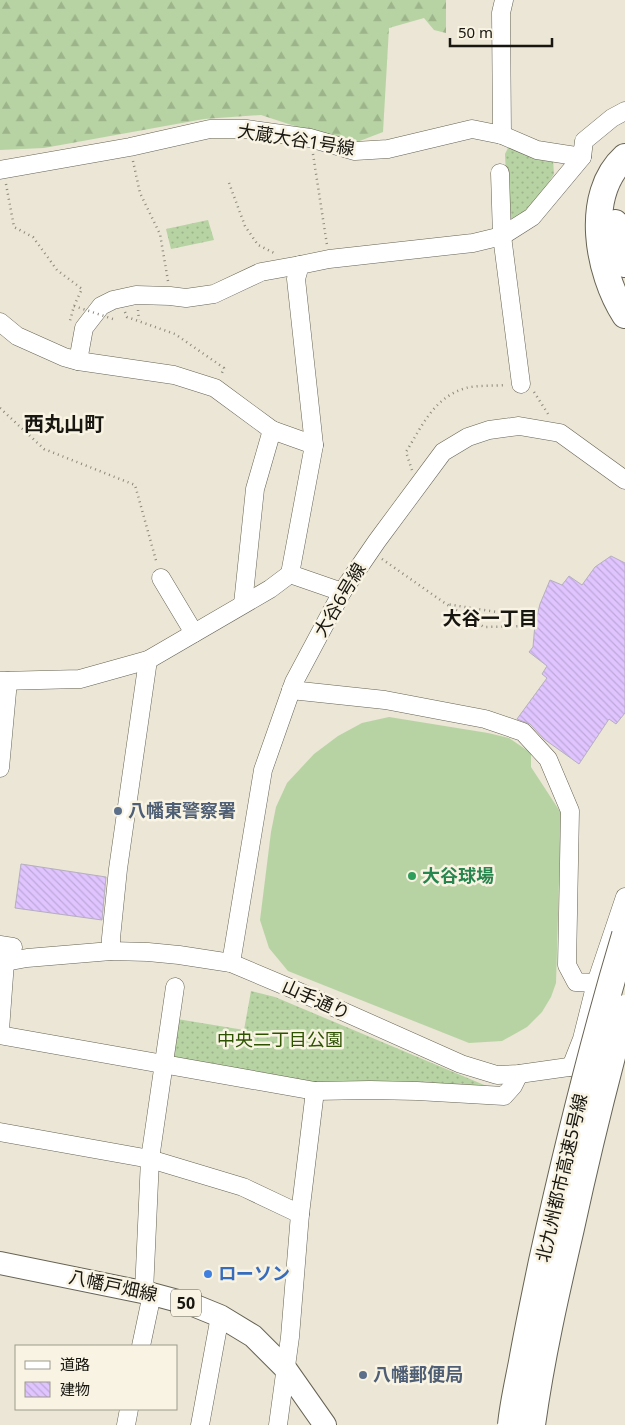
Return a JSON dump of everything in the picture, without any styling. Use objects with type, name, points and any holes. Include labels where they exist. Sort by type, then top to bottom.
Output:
[{"type":"highway","points":[[625,157],[609,178],[601,198],[599,222],[600,247],[608,281],[625,316]]},
{"type":"highway","points":[[625,179],[616,204],[614,233],[625,264]]},
{"type":"highway","name":"北九州都市高速5号線","points":[[511,1425],[531,1312],[556,1196],[611,981],[625,935]]},
{"type":"highway","points":[[532,1425],[552,1310],[593,1131],[625,1008]]},
{"type":"main road","name":"八幡戸畑線","points":[[0,1262],[148,1293],[193,1305],[220,1316],[253,1336],[285,1368],[325,1425]]},
{"type":"street","points":[[502,135],[501,13],[504,0]]},
{"type":"street","points":[[78,361],[84,328],[101,306],[113,300],[136,295],[186,298],[214,294],[261,272],[329,259],[473,243],[502,236],[532,217],[582,157],[584,141],[612,118],[625,111]]},
{"type":"street","name":"大蔵大谷1号線","points":[[2,169],[130,147],[210,129],[246,129],[310,138],[355,151],[388,149],[472,129],[502,135],[537,150],[582,157]]},
{"type":"street","points":[[500,173],[502,236],[521,384]]},
{"type":"street","points":[[0,768],[4,681],[80,679],[148,660],[270,589],[290,574],[314,445],[296,279],[300,265]]},
{"type":"street","points":[[0,322],[17,336],[64,357],[78,361],[174,375],[215,388],[272,430],[314,445]]},
{"type":"street","name":"大谷6号線","points":[[231,963],[263,770],[291,690],[342,592],[443,452],[468,437],[489,430],[519,426],[560,432],[625,480]]},
{"type":"street","points":[[243,604],[255,489],[272,430]]},
{"type":"street","points":[[290,574],[342,592]]},
{"type":"street","points":[[161,578],[194,633]]},
{"type":"street","points":[[111,951],[110,938],[118,868],[148,660]]},
{"type":"street","points":[[291,690],[385,700],[485,720],[523,732],[548,758],[570,811],[567,965],[576,982],[596,983]]},
{"type":"street","points":[[571,1068],[582,1039],[596,983],[625,897]]},
{"type":"street","points":[[0,945],[13,947],[2,963],[0,1030]]},
{"type":"street","name":"山手通り","points":[[2,963],[27,958],[111,951],[180,955],[231,963],[461,1064],[497,1075],[571,1068],[625,1059]]},
{"type":"street","points":[[141,1345],[148,1293],[150,1159],[175,987]]},
{"type":"street","points":[[0,1035],[315,1091],[417,1091],[504,1096],[513,1086],[519,1074]]},
{"type":"street","points":[[278,1425],[290,1337],[300,1214],[315,1091]]},
{"type":"street","points":[[0,1132],[150,1159],[243,1187],[300,1214]]},
{"type":"street","points":[[200,1425],[220,1316]]},
{"type":"street","points":[[126,1425],[129,1410]]},
{"type":"path","points":[[310,138],[329,259]]},
{"type":"path","points":[[130,147],[140,193],[160,234],[170,296]]},
{"type":"path","points":[[2,169],[14,227],[33,237],[56,270],[82,289],[74,306],[69,324]]},
{"type":"path","points":[[229,183],[245,226],[258,245],[300,265]]},
{"type":"path","points":[[74,306],[113,319]]},
{"type":"path","points":[[125,310],[127,316],[175,334],[224,368],[215,388]]},
{"type":"path","points":[[406,452],[428,416],[443,399],[467,388],[521,384],[532,389],[548,414]]},
{"type":"path","points":[[0,408],[44,449],[135,485],[161,578]]},
{"type":"path","points":[[371,550],[446,604],[484,627],[526,626],[532,609],[503,613],[446,604]]},
{"type":"green space","points":[[0,0],[446,0],[446,33],[434,30],[424,18],[389,28],[383,132],[357,142],[319,134],[261,115],[204,119],[44,148],[0,150]]},
{"type":"green space","points":[[509,146],[553,160],[554,174],[538,199],[518,220],[508,219],[505,154]]},
{"type":"green space","points":[[208,220],[214,240],[171,249],[166,229]]},
{"type":"green space","name":"大谷球場","points":[[389,717],[509,738],[531,753],[531,767],[561,813],[556,983],[551,997],[542,1012],[527,1027],[502,1041],[469,1043],[288,971],[269,948],[260,920],[271,832],[276,807],[287,783],[314,754],[338,736],[362,723]]},
{"type":"green space","name":"中央二丁目公園","points":[[251,991],[275,997],[489,1087],[316,1085],[170,1059],[177,1019],[244,1030]]},
{"type":"building","points":[[611,556],[625,563],[625,713],[616,724],[609,719],[579,764],[544,739],[530,724],[517,719],[547,678],[542,674],[547,666],[529,652],[533,647],[535,624],[540,604],[550,580],[562,585],[569,576],[582,585],[595,567]]},
{"type":"building","points":[[21,864],[106,877],[102,920],[15,908]]},
{"type":"place","name":"八幡東警察署","points":[[118,811]]},
{"type":"place","name":"大谷球場","points":[[412,876]]},
{"type":"place","name":"ローソン","points":[[208,1274]]},
{"type":"place","name":"八幡郵便局","points":[[363,1375]]},
{"type":"district","name":"西丸山町","points":[[64,424]]},
{"type":"district","name":"大谷一丁目","points":[[490,618]]}]
